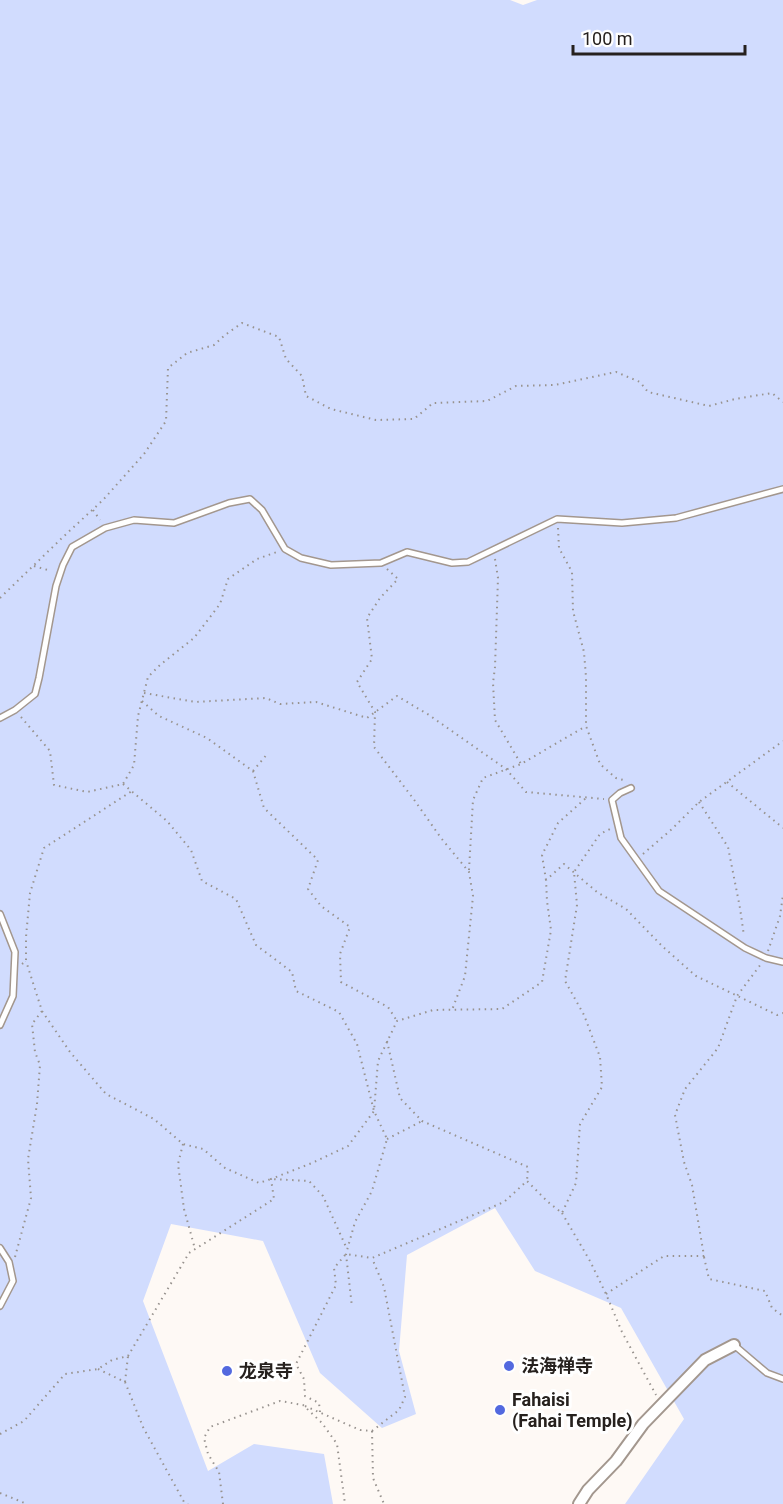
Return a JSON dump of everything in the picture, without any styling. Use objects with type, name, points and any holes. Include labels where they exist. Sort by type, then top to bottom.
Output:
[{"type":"street","points":[[579,1504],[588,1490],[616,1461],[661,1405],[705,1360],[734,1345]]},
{"type":"lane","points":[[0,718],[15,710],[35,694],[56,585],[72,547],[105,528],[134,520],[174,522],[229,502],[250,499],[262,510],[285,549],[301,558],[331,565],[381,563],[407,552],[452,563],[468,562],[557,519],[622,523],[676,518],[783,489]]},
{"type":"lane","points":[[631,788],[612,800],[621,838],[659,891],[745,948],[766,958],[783,962]]},
{"type":"lane","points":[[0,914],[15,952],[13,996],[0,1025]]},
{"type":"lane","points":[[0,1248],[9,1262],[13,1281],[0,1306]]},
{"type":"lane","points":[[734,1345],[767,1373],[783,1379]]},
{"type":"path","points":[[0,598],[103,500],[144,454],[166,422],[168,368],[186,353],[214,345],[242,323],[279,338],[286,359],[302,376],[306,396],[331,409],[376,420],[414,419],[433,403],[487,400],[516,386],[555,385],[616,372],[640,382],[648,392],[709,406],[772,393],[783,402]]},
{"type":"path","points":[[93,509],[105,528]]},
{"type":"path","points":[[557,519],[559,548],[572,572],[573,611],[584,652],[586,726],[600,764],[616,778],[630,782],[631,788]]},
{"type":"path","points":[[15,710],[51,751],[54,785],[87,792],[123,784],[134,765],[138,716],[148,677],[194,638],[220,604],[228,579],[257,559],[285,549]]},
{"type":"path","points":[[493,550],[498,578],[493,683],[495,720],[521,764]]},
{"type":"path","points":[[381,563],[398,579],[380,598],[367,618],[372,658],[357,682],[375,712],[374,747],[469,872]]},
{"type":"path","points":[[33,566],[60,574]]},
{"type":"path","points":[[144,693],[195,702],[266,698],[280,704],[316,702],[367,718],[397,696],[429,715],[506,769],[526,792],[612,800]]},
{"type":"path","points":[[142,701],[159,716],[207,738],[253,771],[264,808],[318,860],[308,889],[321,906],[350,927],[340,954],[341,982],[388,1007],[397,1021]]},
{"type":"path","points":[[452,1010],[465,976],[472,896],[469,872],[472,800],[483,778],[521,764],[586,726]]},
{"type":"path","points":[[636,860],[699,802],[783,741]]},
{"type":"path","points":[[253,771],[268,753]]},
{"type":"path","points":[[726,782],[783,828]]},
{"type":"path","points":[[123,784],[167,821],[191,850],[202,881],[236,899],[256,945],[291,972],[296,991],[339,1012],[357,1044],[374,1111],[387,1139],[372,1191],[355,1222],[347,1249],[352,1307]]},
{"type":"path","points":[[132,791],[44,848],[30,893],[26,937],[26,961],[42,1011],[70,1052],[106,1094],[154,1119],[183,1144],[203,1149],[225,1168],[259,1183],[312,1163],[348,1146],[374,1111],[378,1061],[397,1021],[433,1010],[502,1009],[542,982],[551,930],[542,855],[558,823],[586,798]]},
{"type":"path","points":[[699,802],[728,847],[745,948]]},
{"type":"path","points":[[562,1213],[576,1183],[580,1124],[602,1087],[600,1057],[584,1016],[565,981],[577,905],[574,872],[600,834],[618,825]]},
{"type":"path","points":[[546,880],[564,864],[597,892],[626,909],[663,947],[696,976],[777,1015],[783,1014]]},
{"type":"path","points":[[783,895],[780,916],[766,958],[737,996],[718,1048],[685,1089],[675,1115],[684,1162],[692,1185],[709,1279],[765,1291],[772,1308],[783,1316]]},
{"type":"path","points":[[14,971],[26,961]]},
{"type":"path","points":[[11,1271],[31,1198],[28,1159],[37,1104],[40,1065],[34,1052],[32,1024],[42,1011]]},
{"type":"path","points":[[346,1254],[372,1258],[504,1202],[527,1181],[528,1167],[422,1121],[400,1098],[387,1041]]},
{"type":"path","points":[[387,1139],[422,1121]]},
{"type":"path","points":[[183,1144],[178,1164],[184,1209],[195,1249]]},
{"type":"path","points":[[271,1179],[309,1181],[323,1196],[347,1249]]},
{"type":"path","points":[[188,1504],[184,1502],[143,1427],[125,1382],[128,1356],[189,1254],[274,1199],[271,1179]]},
{"type":"path","points":[[527,1181],[562,1213],[590,1261],[622,1332],[661,1405]]},
{"type":"path","points":[[320,1412],[319,1403],[305,1396],[304,1379],[296,1364],[336,1285],[334,1268],[346,1254]]},
{"type":"path","points":[[606,1294],[664,1256],[704,1256]]},
{"type":"path","points":[[223,1504],[219,1472],[208,1454],[204,1438],[210,1427],[280,1401],[320,1412],[360,1430],[372,1431],[399,1410],[405,1397],[384,1287],[372,1258]]},
{"type":"path","points":[[0,1434],[24,1421],[65,1374],[98,1369],[112,1360],[128,1356]]},
{"type":"path","points":[[98,1369],[125,1382]]},
{"type":"path","points":[[303,1406],[322,1423],[337,1444],[345,1504]]},
{"type":"path","points":[[372,1431],[374,1478],[384,1504]]},
{"type":"path","points":[[0,1492],[27,1504]]},
{"type":"shaded area","points":[[0,0],[510,0],[523,5],[537,0],[783,0],[783,1504],[625,1504],[684,1419],[621,1308],[535,1271],[495,1208],[407,1255],[399,1351],[416,1414],[382,1428],[320,1373],[263,1241],[171,1224],[143,1301],[208,1471],[254,1444],[324,1454],[333,1504],[0,1504]]},
{"type":"place","name":"法海禅寺","points":[[509,1366]]},
{"type":"place","name":"龙泉寺","points":[[227,1371]]},
{"type":"place","name":"Fahaisi (Fahai Temple)","points":[[500,1410]]}]
